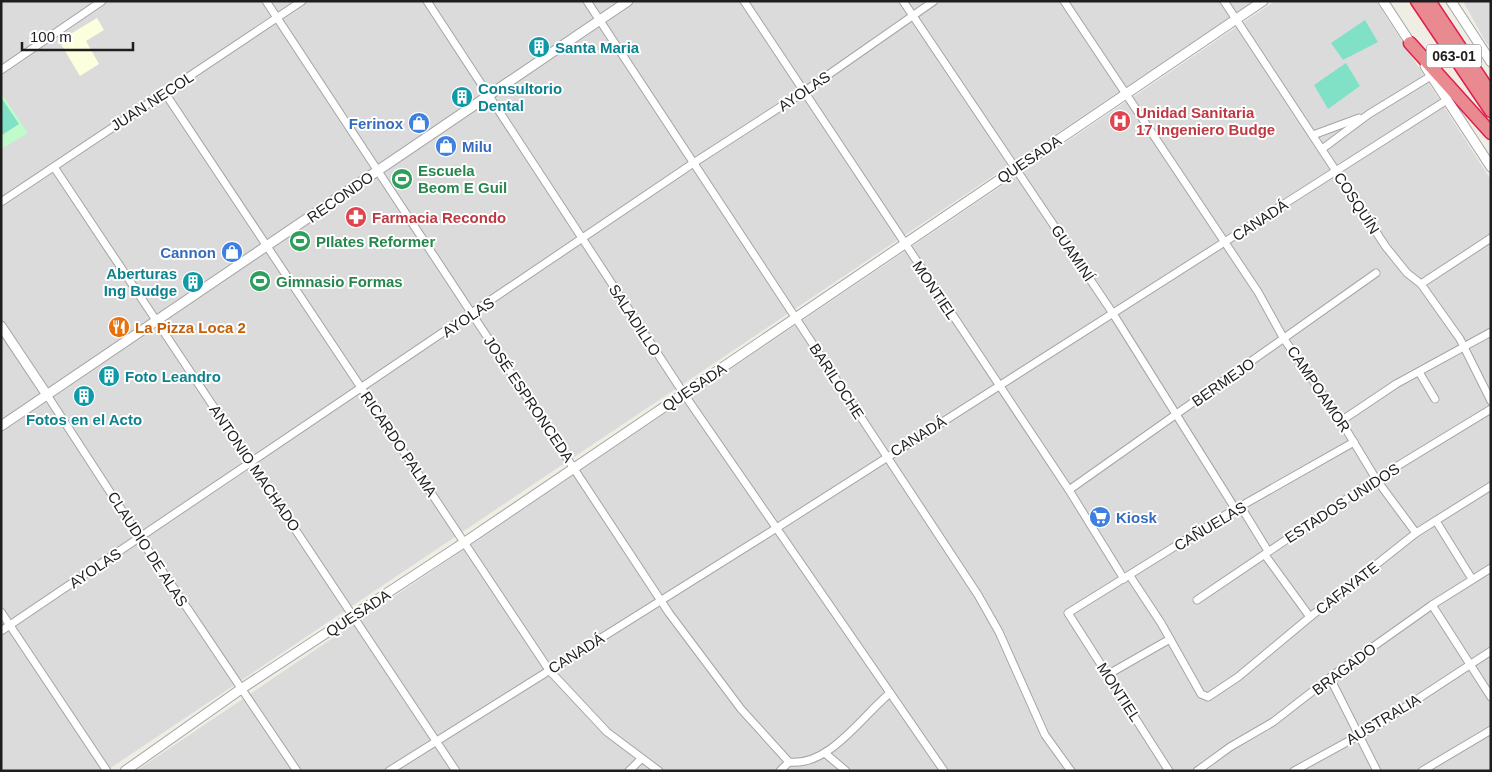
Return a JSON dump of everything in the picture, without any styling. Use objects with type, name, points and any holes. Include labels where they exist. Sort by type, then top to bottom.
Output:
[{"type":"highway","name":"063-01","points":[[1417,1],[1491,111]]},
{"type":"highway","name":"063-01","points":[[1429,1],[1491,94]]},
{"type":"highway","points":[[1439,1],[1482,80]]},
{"type":"highway","points":[[1410,43],[1491,133]]},
{"type":"street","points":[[1,70],[102,1]]},
{"type":"street","name":"JOSÉ ESPRONCEDA","points":[[266,1],[661,600],[733,699],[789,762]]},
{"type":"street","name":"JUAN NECOL","points":[[1,202],[302,1]]},
{"type":"street","name":"SALADILLO","points":[[427,1],[684,394],[848,635],[944,771]]},
{"type":"street","name":"BARILOCHE","points":[[587,1],[692,164],[796,318],[986,608],[1046,735],[1071,771]]},
{"type":"street","name":"RECONDO","points":[[1,426],[628,1]]},
{"type":"street","name":"MONTIEL","points":[[744,1],[1170,639],[1201,694],[1208,697]]},
{"type":"street","name":"GUAMINÍ","points":[[903,1],[1112,312],[1176,415],[1310,617]]},
{"type":"street","name":"AYOLAS","points":[[1,631],[252,464],[692,164],[805,91],[934,1]]},
{"type":"street","name":"CAMPOAMOR","points":[[1064,1],[1258,292],[1284,339],[1341,421],[1376,479],[1416,533]]},
{"type":"street","name":"COSQUÍN","points":[[1224,1],[1386,247],[1407,273],[1421,284],[1460,339],[1491,401]]},
{"type":"street","name":"QUESADA","points":[[125,771],[241,690],[465,542],[1263,1]]},
{"type":"street","points":[[1383,1],[1491,167]]},
{"type":"street","points":[[1451,1],[1491,62]]},
{"type":"street","points":[[1322,149],[1369,114],[1431,76]]},
{"type":"street","name":"RICARDO PALMA","points":[[165,93],[549,670],[600,725],[641,759],[659,771]]},
{"type":"street","name":"CANADÁ","points":[[389,771],[886,456],[1000,386],[1112,312],[1225,243],[1447,100]]},
{"type":"street","points":[[1313,135],[1369,114]]},
{"type":"street","name":"ANTONIO MACHADO","points":[[54,167],[456,771]]},
{"type":"street","points":[[1421,284],[1491,238]]},
{"type":"street","name":"BERMEJO","points":[[1069,490],[1376,273]]},
{"type":"street","name":"CLAUDIO DE ALAS","points":[[1,326],[241,690],[297,771]]},
{"type":"street","points":[[1341,421],[1379,395],[1491,332]]},
{"type":"street","points":[[1419,372],[1435,399]]},
{"type":"street","name":"ESTADOS UNIDOS","points":[[1196,600],[1376,479],[1491,409]]},
{"type":"street","name":"CAÑUELAS","points":[[1068,613],[1238,508],[1354,442]]},
{"type":"street","name":"CAFAYATE","points":[[1208,697],[1238,678],[1310,617],[1416,533],[1491,486]]},
{"type":"street","points":[[1436,521],[1472,579]]},
{"type":"street","name":"BRAGADO","points":[[1197,771],[1230,747],[1284,715],[1330,678],[1432,605],[1491,568]]},
{"type":"street","points":[[1432,605],[1491,697]]},
{"type":"street","points":[[1,612],[107,771]]},
{"type":"street","name":"MONTIEL","points":[[1068,613],[1169,771]]},
{"type":"street","points":[[1107,675],[1170,639]]},
{"type":"street","name":"AUSTRALIA","points":[[1294,771],[1378,725],[1491,651]]},
{"type":"street","points":[[1330,678],[1377,771]]},
{"type":"street","points":[[780,771],[789,762],[796,763],[826,754],[890,693]]},
{"type":"street","points":[[1422,771],[1491,730]]},
{"type":"street","points":[[826,754],[846,771]]},
{"type":"street","points":[[629,771],[641,759]]},
{"type":"shaded area","points":[[1,1],[1254,1],[106,771],[1,771]]},
{"type":"shaded area","points":[[1275,1],[1376,1],[1491,180],[1491,771],[136,771]]},
{"type":"shaded area","points":[[1463,1],[1491,1],[1491,49],[1485,41]]},
{"type":"shaded area","points":[[97,18],[104,30],[86,41],[99,64],[80,76],[59,41]]},
{"type":"green space","points":[[1365,20],[1378,42],[1343,60],[1331,43]]},
{"type":"green space","points":[[1346,63],[1360,86],[1328,109],[1314,85]]},
{"type":"green space","points":[[1,93],[28,133],[1,149]]},
{"type":"green space","points":[[1,97],[19,124],[2,135],[1,135]]},
{"type":"place","name":"Santa Maria","points":[[539,47]]},
{"type":"place","name":"Consultorio Dental","points":[[462,97]]},
{"type":"place","name":"Unidad Sanitaria 17 Ingeniero Budge","points":[[1120,121]]},
{"type":"place","name":"Ferinox","points":[[419,123]]},
{"type":"place","name":"Milu","points":[[446,146]]},
{"type":"place","name":"Escuela Beom E Guil","points":[[402,179]]},
{"type":"place","name":"Farmacia Recondo","points":[[356,217]]},
{"type":"place","name":"PIlates Reformer","points":[[300,241]]},
{"type":"place","name":"Cannon","points":[[232,252]]},
{"type":"place","name":"Gimnasio Formas","points":[[260,281]]},
{"type":"place","name":"Aberturas Ing Budge","points":[[193,282]]},
{"type":"place","name":"La Pizza Loca 2","points":[[119,327]]},
{"type":"place","name":"Foto Leandro","points":[[109,376]]},
{"type":"place","name":"Fotos en el Acto","points":[[84,396]]},
{"type":"place","name":"Kiosk","points":[[1100,517]]}]
